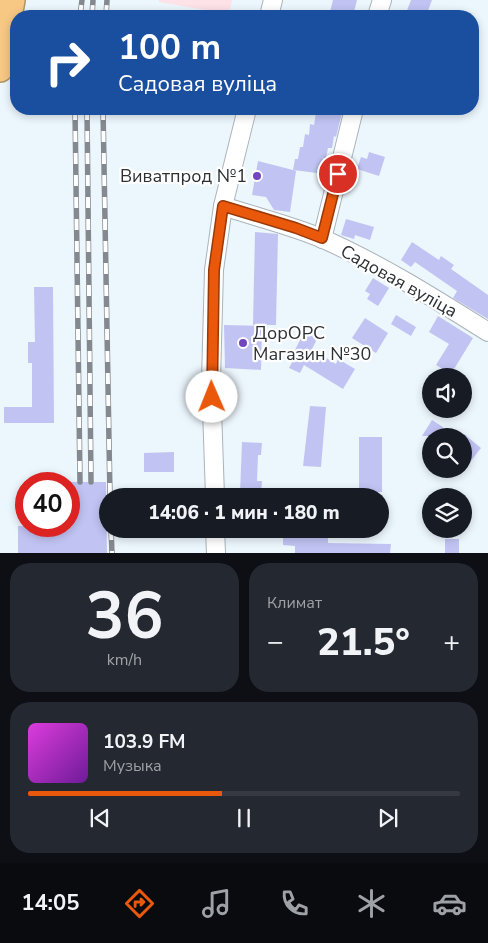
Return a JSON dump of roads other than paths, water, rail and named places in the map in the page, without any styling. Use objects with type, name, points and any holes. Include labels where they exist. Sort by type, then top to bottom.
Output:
[{"type":"highway","points":[[0,69],[10,12]]},
{"type":"street","points":[[215,488],[211,380],[214,270],[223,206],[246,115]]},
{"type":"street","points":[[322,238],[353,115]]},
{"type":"street","name":"Садовая вуліца","points":[[223,206],[296,228],[322,238],[415,286],[488,332]]},
{"type":"street","points":[[215,538],[216,553]]},
{"type":"railway","points":[[81,10],[82,0]]},
{"type":"railway","points":[[92,10],[93,0]]},
{"type":"railway","points":[[106,10],[107,0]]},
{"type":"railway","points":[[75,115],[80,472]]},
{"type":"railway","points":[[87,115],[91,482]]},
{"type":"railway","points":[[103,115],[110,488]]},
{"type":"railway","points":[[111,538],[112,553]]},
{"type":"place","name":"Виватпрод №1","points":[[257,176]]},
{"type":"place","name":"ДорОРС Магазин №30","points":[[243,343]]}]
